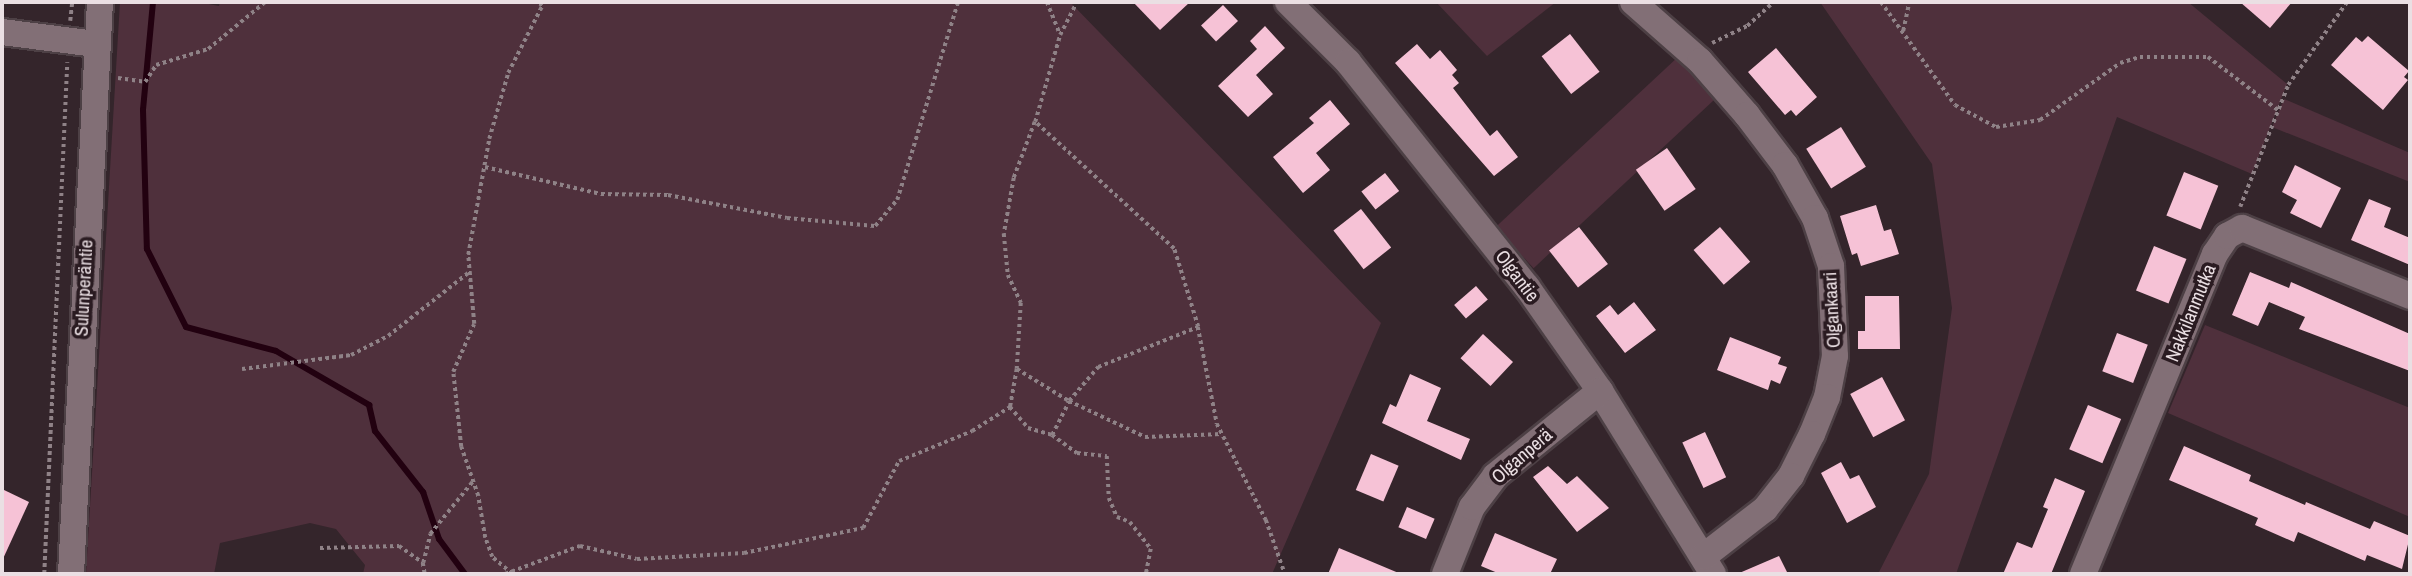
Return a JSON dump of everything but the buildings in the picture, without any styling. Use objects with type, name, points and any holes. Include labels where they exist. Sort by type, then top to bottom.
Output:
[{"type":"street","name":"Sulunperäntie","points":[[71,574],[100,2]]},
{"type":"street","name":"Olgantie","points":[[1288,2],[1348,62],[1527,287],[1600,391],[1708,566]]},
{"type":"street","name":"Olgankaari","points":[[1633,2],[1691,53],[1747,115],[1785,165],[1815,218],[1832,266],[1836,312],[1835,356],[1827,397],[1791,476],[1765,509],[1708,566]]},
{"type":"street","points":[[2,32],[96,44]]},
{"type":"street","name":"Nakkilanmutka","points":[[2082,574],[2215,254],[2227,236],[2242,228],[2410,296]]},
{"type":"street","name":"Olganperä","points":[[1445,574],[1472,508],[1495,476],[1600,391]]},
{"type":"path","name":"Sulunperäntie","points":[[44,574],[72,2]]},
{"type":"path","points":[[95,74],[145,82],[156,65],[208,49],[234,32],[265,2]]},
{"type":"path","points":[[537,2],[542,6]]},
{"type":"path","points":[[546,2],[508,73],[485,167],[468,273],[474,324],[453,372],[461,447],[473,481],[492,557],[509,573],[543,563],[580,546],[637,559],[718,554],[863,528],[899,461],[972,432],[1010,407],[1017,369],[1021,303],[1008,275],[1004,234],[1014,178],[1035,122],[1060,35],[1077,2]]},
{"type":"path","points":[[485,167],[601,194],[668,195],[786,218],[875,226],[897,200],[958,2]]},
{"type":"path","points":[[1047,2],[1060,35]]},
{"type":"path","points":[[1691,53],[1747,26],[1774,2]]},
{"type":"path","points":[[1881,2],[1955,105],[1996,127],[2040,120],[2120,63],[2140,57],[2208,57],[2278,110]]},
{"type":"path","points":[[1903,32],[1909,2]]},
{"type":"path","points":[[2238,211],[2288,85],[2347,2]]},
{"type":"path","points":[[1035,122],[1174,249],[1198,327],[1222,434],[1266,520],[1285,574]]},
{"type":"path","points":[[242,369],[351,355],[388,336],[468,273]]},
{"type":"path","points":[[1052,435],[1069,401],[1098,367],[1198,327]]},
{"type":"path","points":[[1017,369],[1069,401],[1145,437],[1222,434]]},
{"type":"path","points":[[1010,407],[1028,428],[1052,435],[1077,453],[1107,456],[1109,498],[1117,517],[1130,522],[1150,548],[1146,574]]},
{"type":"path","points":[[425,574],[423,563],[430,534],[473,481]]},
{"type":"path","points":[[320,548],[399,546],[423,563]]},
{"type":"shaded area","points":[[120,2],[198,2],[219,6],[220,2],[1070,2],[1381,323],[1272,574],[363,574],[365,565],[336,529],[310,523],[220,543],[214,574],[86,574]]},
{"type":"shaded area","points":[[1436,2],[1556,2],[1487,56]]},
{"type":"shaded area","points":[[1820,2],[2188,2],[2287,84],[2252,174],[2117,117],[1956,574],[1878,574],[1929,474],[1952,308],[1932,164]]},
{"type":"shaded area","points":[[1679,56],[1717,97],[1534,268],[1495,227]]},
{"type":"shaded area","points":[[2284,99],[2410,153],[2410,182],[2272,127]]},
{"type":"shaded area","points":[[2205,325],[2410,408],[2410,517],[2168,413]]},
{"type":"waterway","points":[[153,2],[143,110],[147,249],[186,327],[276,351],[369,405],[375,431],[423,492],[439,539],[465,574]]}]
